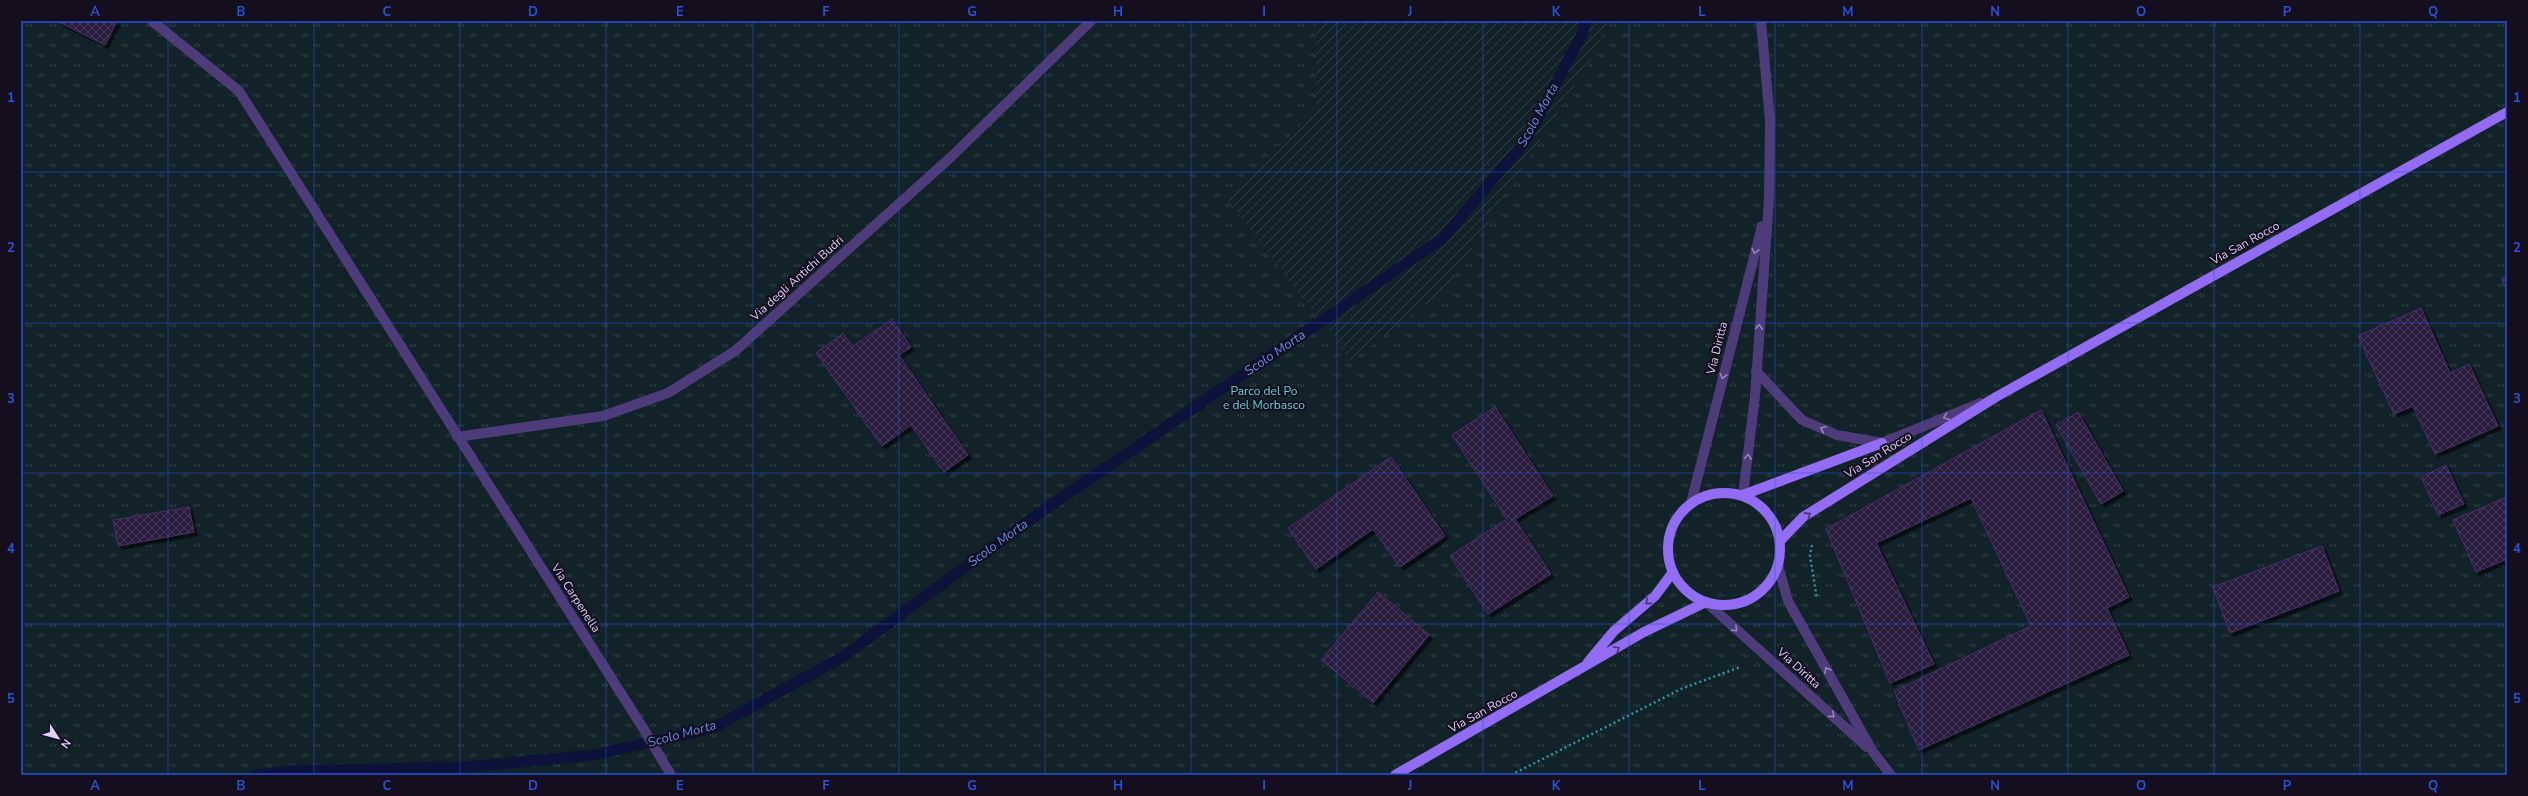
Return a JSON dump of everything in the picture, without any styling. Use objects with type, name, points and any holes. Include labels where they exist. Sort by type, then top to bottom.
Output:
[{"type":"main road","name":"Via San Rocco","points":[[1780,541],[1803,518],[1996,398],[2507,112]]},
{"type":"main road","name":"Via San Rocco","points":[[1743,495],[1882,443]]},
{"type":"main road","points":[[1725,492],[1743,495],[1757,502],[1768,513],[1776,526],[1780,541],[1778,565],[1770,582],[1757,594],[1742,602],[1724,605],[1706,602],[1693,596],[1681,586],[1673,572],[1668,554],[1669,534],[1677,517],[1691,503],[1707,495],[1725,492]]},
{"type":"main road","name":"Via San Rocco","points":[[1583,669],[1614,631],[1655,596],[1673,572]]},
{"type":"main road","name":"Via San Rocco","points":[[1395,775],[1583,669],[1644,632],[1706,602]]},
{"type":"street","name":"Via Carpenella","points":[[152,21],[239,91],[643,728],[671,775]]},
{"type":"street","name":"Via degli Antichi Budri","points":[[457,436],[603,416],[668,394],[735,351],[951,157],[1091,21]]},
{"type":"street","name":"Via Diritta","points":[[1743,495],[1756,371],[1769,199],[1770,121],[1761,21]]},
{"type":"street","name":"Via Diritta","points":[[1691,503],[1769,199]]},
{"type":"street","name":"Via San Rocco","points":[[1756,371],[1802,420],[1837,435],[1882,443],[1996,398]]},
{"type":"street","name":"Via Diritta","points":[[1778,565],[1788,601],[1873,752],[1891,775]]},
{"type":"street","name":"Via Diritta","points":[[1706,602],[1873,752]]},
{"type":"green space","name":"Parco del Po e del Morbasco","points":[[21,21],[2507,21],[2507,775],[21,775]]},
{"type":"green space","points":[[1310,21],[1608,21],[1595,53],[1446,289],[1351,361],[1227,199],[1316,109],[1316,29]]},
{"type":"building","points":[[57,21],[117,21],[105,45]]},
{"type":"building","points":[[2507,275],[2507,290],[2501,278]]},
{"type":"building","points":[[2421,308],[2450,373],[2469,364],[2498,426],[2435,454],[2413,406],[2394,414],[2358,336]]},
{"type":"building","points":[[892,319],[911,347],[899,355],[968,455],[944,472],[911,425],[882,446],[816,353],[843,333],[853,346]]},
{"type":"building","points":[[1495,407],[1553,496],[1515,519],[1551,574],[1488,614],[1450,556],[1507,519],[1452,435]]},
{"type":"building","points":[[2041,410],[2129,597],[2107,608],[2129,655],[1919,750],[1894,691],[2031,626],[1971,498],[1876,543],[1934,664],[1890,683],[1826,529]]},
{"type":"building","points":[[2078,412],[2123,491],[2101,504],[2056,425]]},
{"type":"building","points":[[1391,457],[1445,536],[1400,567],[1373,529],[1316,569],[1288,528]]},
{"type":"building","points":[[2446,465],[2464,504],[2438,515],[2421,477]]},
{"type":"building","points":[[2507,497],[2507,559],[2476,572],[2453,520]]},
{"type":"building","points":[[189,507],[194,532],[118,546],[113,520]]},
{"type":"building","points":[[2322,546],[2339,591],[2230,633],[2213,587]]},
{"type":"building","points":[[1378,592],[1429,635],[1373,703],[1321,660]]},
{"type":"waterway","name":"Scolo Morta","points":[[256,775],[293,771],[467,767],[594,755],[713,728],[841,658],[1041,512],[1442,239],[1525,142],[1582,34],[1586,21]]}]
